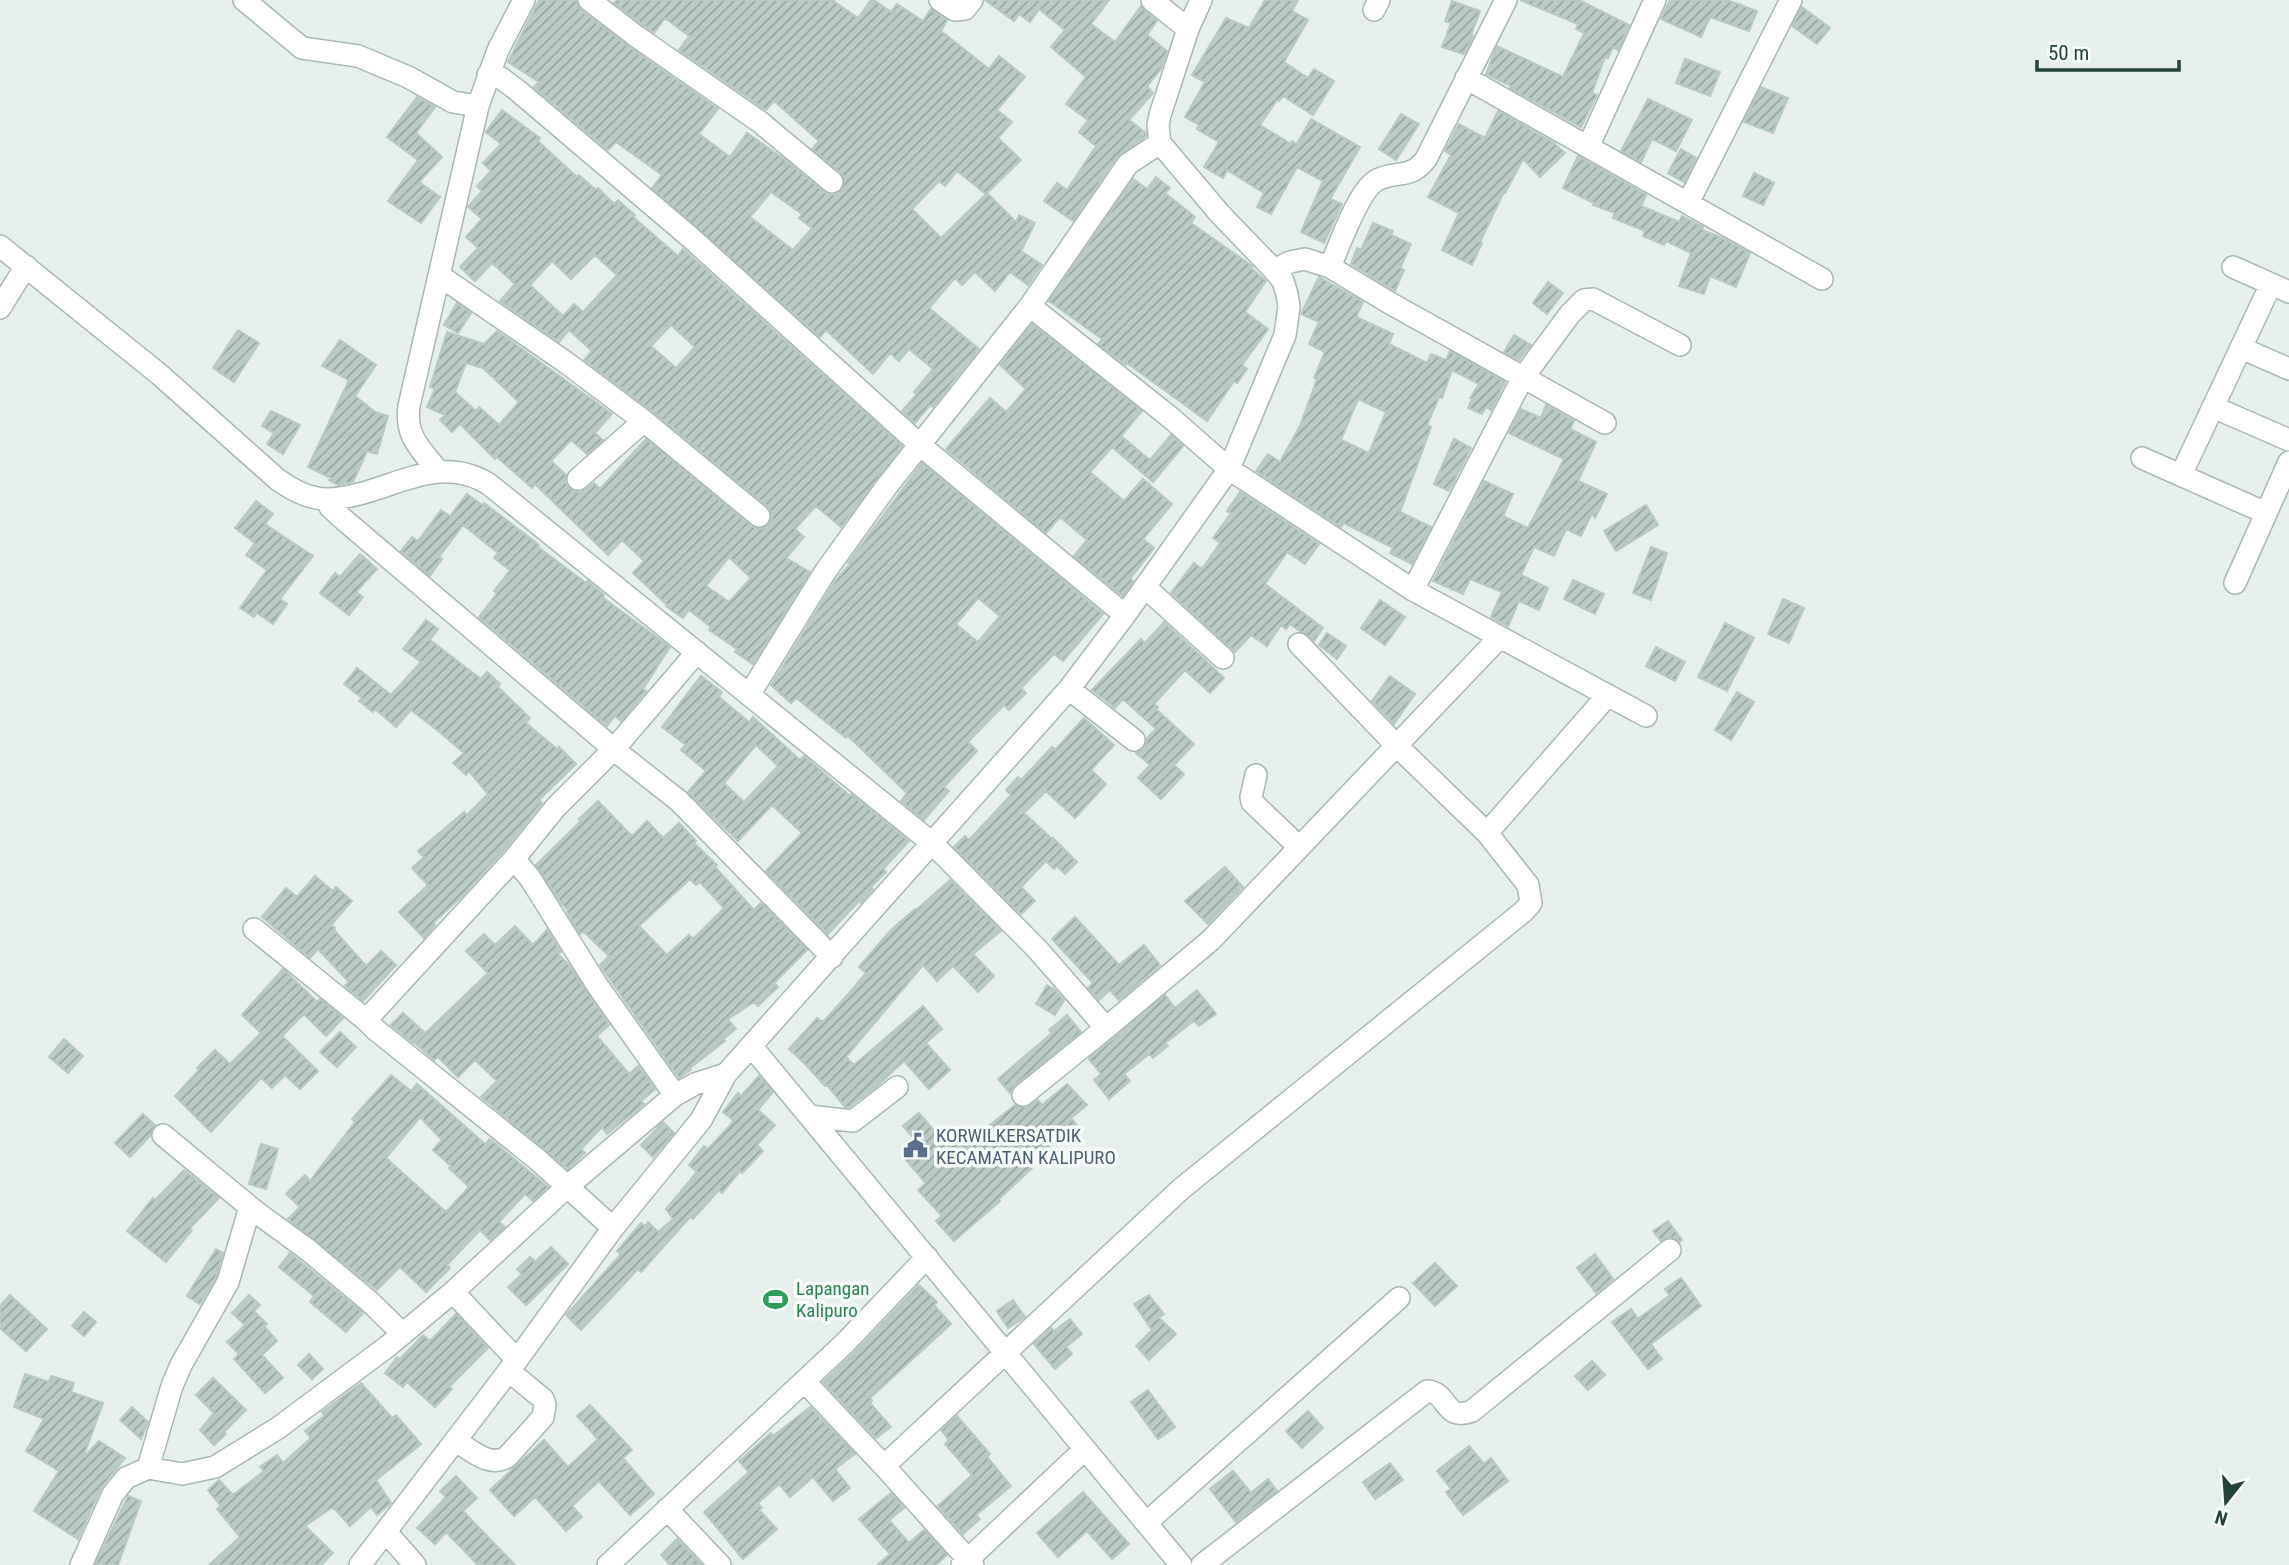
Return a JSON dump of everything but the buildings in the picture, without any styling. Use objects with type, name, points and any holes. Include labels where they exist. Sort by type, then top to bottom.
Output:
[{"type":"street","points":[[244,0],[302,48],[358,56],[465,104]]},
{"type":"street","points":[[438,471],[411,434],[407,420],[413,381],[440,276],[465,104],[488,75],[524,0]]},
{"type":"street","points":[[589,0],[760,122],[832,182]]},
{"type":"street","points":[[940,0],[955,10],[970,3]]},
{"type":"street","points":[[1152,0],[1188,29]]},
{"type":"street","points":[[359,1565],[456,1441],[613,1228],[701,1120],[726,1074],[1069,689],[1229,469],[1279,351],[1288,322],[1287,294],[1283,281],[1275,270],[1220,214],[1160,144],[1160,115],[1188,29],[1201,0]]},
{"type":"street","points":[[1330,267],[1367,187],[1383,178],[1411,173],[1426,159],[1506,0]]},
{"type":"street","points":[[1588,147],[1655,0]]},
{"type":"street","points":[[1688,203],[1791,0]]},
{"type":"street","points":[[488,75],[501,78],[517,90],[691,237],[920,445],[1125,615]]},
{"type":"street","points":[[1466,78],[1822,279]]},
{"type":"street","points":[[749,695],[825,572],[887,486],[1030,306],[1128,164],[1160,144]]},
{"type":"street","points":[[0,246],[159,374],[277,479],[300,494],[335,498],[438,471],[472,475],[490,485],[932,843],[1038,950],[1106,1028]]},
{"type":"street","points":[[1275,270],[1290,262],[1305,259],[1330,267],[1522,379],[1605,423]]},
{"type":"street","points":[[0,308],[26,267]]},
{"type":"street","points":[[2181,475],[2241,348],[2280,288],[2233,267]]},
{"type":"street","points":[[440,276],[564,361],[644,421],[759,516]]},
{"type":"street","points":[[1413,590],[1522,379],[1570,314],[1584,300],[1593,299],[1680,345]]},
{"type":"street","points":[[1030,306],[1171,418],[1229,469],[1413,590],[1646,716]]},
{"type":"street","points":[[2241,348],[2289,369]]},
{"type":"street","points":[[2213,407],[2289,440]]},
{"type":"street","points":[[578,479],[644,421]]},
{"type":"street","points":[[2142,458],[2266,513]]},
{"type":"street","points":[[2235,583],[2289,462]]},
{"type":"street","points":[[335,498],[330,507],[343,519],[679,801],[832,957]]},
{"type":"street","points":[[1145,587],[1223,658]]},
{"type":"street","points":[[1023,1095],[1211,940],[1499,638]]},
{"type":"street","points":[[884,1466],[1181,1189],[1531,903],[1528,885],[1487,833],[1396,745],[1299,644]]},
{"type":"street","points":[[376,1029],[521,868],[556,807],[624,757],[705,658]]},
{"type":"street","points":[[1069,689],[1134,740]]},
{"type":"street","points":[[1487,833],[1608,695]]},
{"type":"street","points":[[1256,775],[1252,802],[1298,846]]},
{"type":"street","points":[[521,868],[597,985],[675,1096]]},
{"type":"street","points":[[254,929],[568,1186],[613,1228]]},
{"type":"street","points":[[752,1047],[1181,1565]]},
{"type":"street","points":[[81,1565],[113,1494],[126,1478],[154,1470],[182,1474],[215,1467],[278,1428],[403,1334],[453,1292],[568,1186],[675,1096],[695,1084],[726,1074]]},
{"type":"street","points":[[809,1115],[853,1121],[897,1087]]},
{"type":"street","points":[[163,1135],[253,1210],[308,1250],[370,1302],[403,1334]]},
{"type":"street","points":[[154,1470],[172,1386],[228,1282],[253,1210]]},
{"type":"street","points":[[1202,1565],[1427,1391],[1436,1393],[1454,1413],[1472,1411],[1670,1250]]},
{"type":"street","points":[[608,1565],[845,1343],[927,1257]]},
{"type":"street","points":[[453,1292],[543,1399],[545,1405],[543,1417],[507,1457],[500,1461],[486,1460],[456,1441]]},
{"type":"street","points":[[1146,1523],[1399,1298]]},
{"type":"street","points":[[804,1381],[884,1466],[967,1563],[1085,1450]]},
{"type":"street","points":[[667,1509],[720,1565]]},
{"type":"street","points":[[386,1532],[415,1565]]},
{"type":"place","name":"KORWILKERSATDIK KECAMATAN KALIPURO","points":[[916,1146]]},
{"type":"place","name":"Lapangan Kalipuro","points":[[776,1299]]}]
